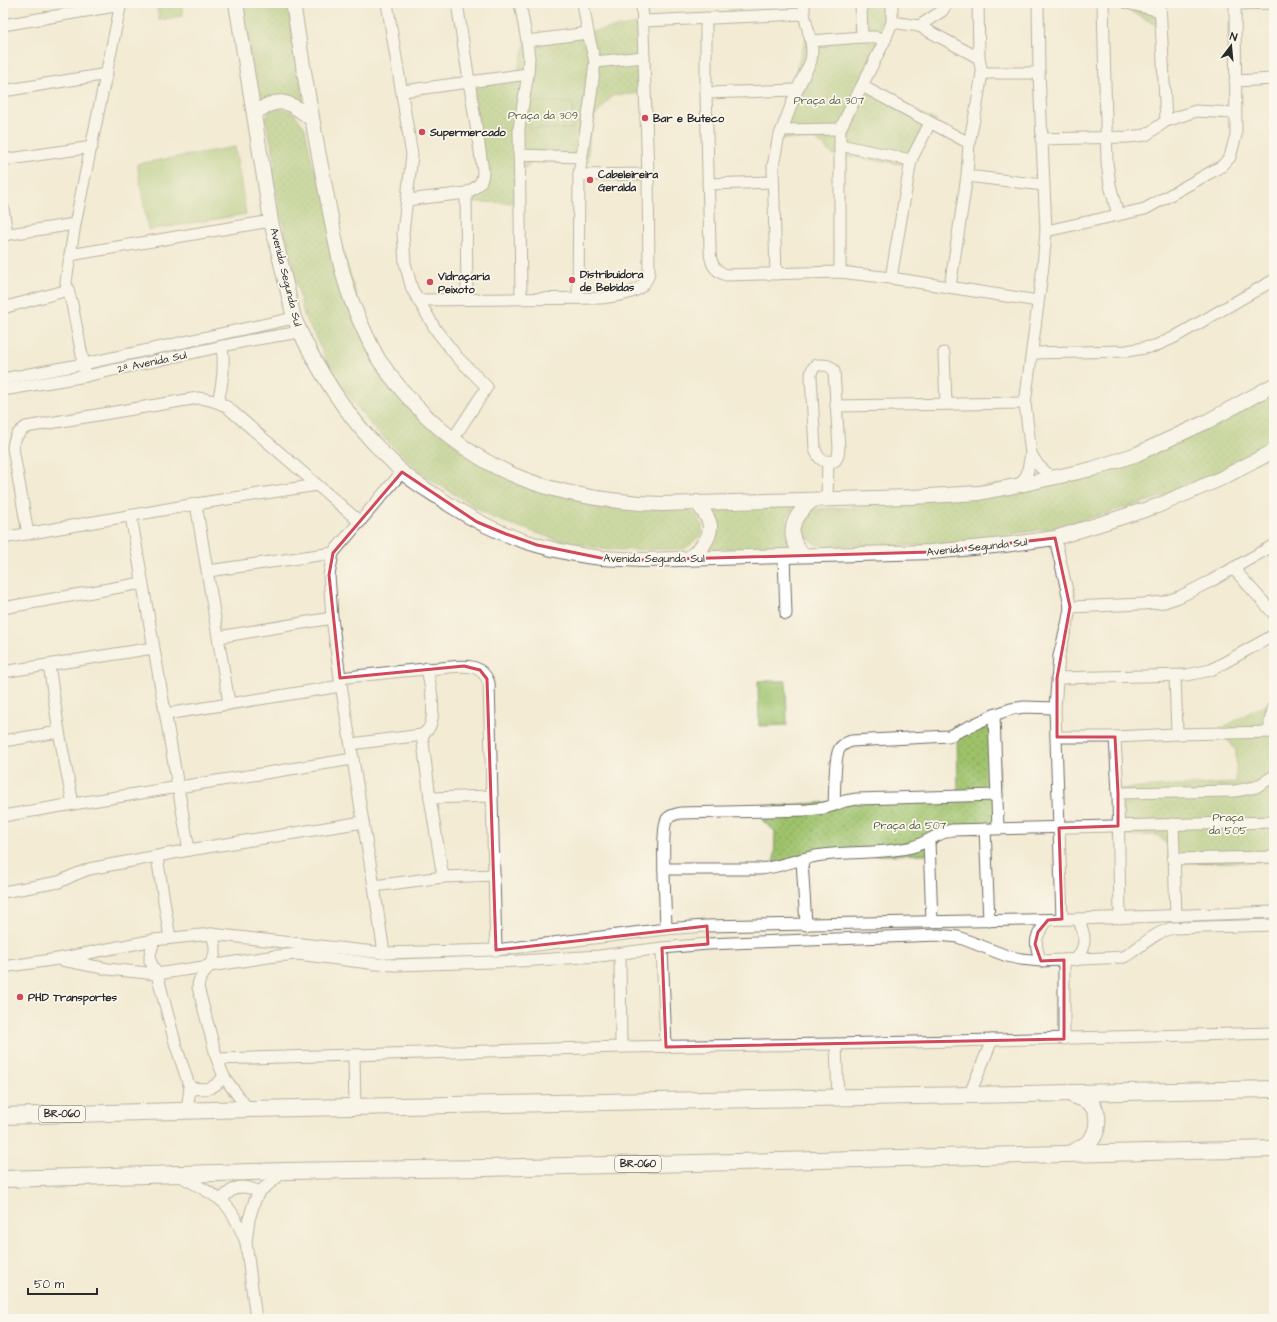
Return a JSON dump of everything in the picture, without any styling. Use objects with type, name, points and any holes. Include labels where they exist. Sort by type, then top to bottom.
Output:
[{"type":"highway","name":"BR-060","points":[[3,1116],[248,1109],[1274,1089]]},
{"type":"highway","points":[[1070,1094],[1089,1102],[1094,1107],[1097,1122],[1094,1137],[1088,1144],[1071,1154]]},
{"type":"highway","name":"BR-060","points":[[3,1179],[285,1171],[485,1168],[1274,1149]]},
{"type":"main road","name":"Avenida Segunda Sul","points":[[236,3],[271,221],[294,318],[300,332],[335,395],[366,435],[402,472],[477,522],[537,545],[601,558],[642,560],[931,552],[1004,545],[1055,538],[1157,506],[1220,479],[1274,450]]},
{"type":"main road","points":[[293,3],[312,120],[342,273],[356,312],[379,358],[402,390],[427,417],[479,458],[507,472],[547,487],[604,500],[653,504],[827,500],[980,493],[1092,469],[1137,454],[1206,422],[1274,385]]},
{"type":"main road","points":[[254,114],[261,108],[275,102],[288,103],[312,120]]},
{"type":"main road","points":[[803,555],[794,542],[793,531],[796,518],[803,508],[813,500]]},
{"type":"main road","points":[[688,559],[700,550],[709,531],[710,524],[696,502]]},
{"type":"street","points":[[387,3],[403,91],[412,155],[403,233],[405,263],[412,289],[436,330],[458,358],[487,387],[453,439]]},
{"type":"street","points":[[407,200],[466,194],[480,183],[483,178],[457,3]]},
{"type":"street","points":[[520,3],[529,58],[528,74],[519,128],[521,298]]},
{"type":"street","points":[[578,298],[578,175],[592,95],[595,62],[583,3]]},
{"type":"street","points":[[418,300],[601,298],[623,295],[636,291],[644,285],[648,278],[649,272],[648,174],[642,3]]},
{"type":"street","points":[[861,3],[862,37]]},
{"type":"street","points":[[840,272],[840,129],[885,40],[892,22],[892,3]]},
{"type":"street","points":[[919,26],[942,11],[947,3]]},
{"type":"street","points":[[950,287],[967,176],[969,143],[982,73],[979,58],[978,3]]},
{"type":"street","points":[[1020,485],[1027,474],[1031,454],[1025,403],[1043,266],[1046,231],[1041,139],[1038,3]]},
{"type":"street","points":[[1103,3],[1110,185],[1118,215]]},
{"type":"street","points":[[1127,3],[1160,7],[1166,121]]},
{"type":"street","points":[[3,25],[121,4],[75,224],[66,283],[86,376]]},
{"type":"street","points":[[1046,231],[1144,209],[1222,166],[1230,157],[1236,135],[1235,4],[1274,4]]},
{"type":"street","points":[[643,21],[706,18],[804,9],[811,41],[811,61],[797,90],[782,130],[776,148],[773,166],[776,274]]},
{"type":"street","points":[[706,18],[706,93],[710,258],[712,264],[720,273],[726,275],[840,272],[891,278],[1038,301]]},
{"type":"street","points":[[892,22],[919,26],[979,58]]},
{"type":"street","points":[[527,42],[588,33]]},
{"type":"street","points":[[811,41],[862,37],[876,37],[885,40]]},
{"type":"street","points":[[595,62],[644,56]]},
{"type":"street","points":[[982,73],[1039,73]]},
{"type":"street","points":[[3,91],[106,74]]},
{"type":"street","points":[[403,91],[528,74]]},
{"type":"street","points":[[1235,80],[1274,79]]},
{"type":"street","points":[[862,86],[969,143]]},
{"type":"street","points":[[706,93],[797,90]]},
{"type":"street","points":[[1041,139],[1146,135],[1166,121],[1196,111],[1235,113]]},
{"type":"street","points":[[891,278],[911,160],[930,123]]},
{"type":"street","points":[[782,130],[840,129]]},
{"type":"street","points":[[840,145],[911,160]]},
{"type":"street","points":[[3,160],[92,147]]},
{"type":"street","points":[[520,154],[582,157]]},
{"type":"street","points":[[578,175],[648,174]]},
{"type":"street","points":[[967,176],[1043,185]]},
{"type":"street","points":[[708,184],[773,182]]},
{"type":"street","points":[[466,194],[467,299]]},
{"type":"street","points":[[3,208],[5,235],[75,224]]},
{"type":"street","points":[[70,255],[271,221]]},
{"type":"street","points":[[1032,353],[1127,351],[1154,346],[1173,338],[1274,280]]},
{"type":"street","points":[[3,308],[68,290]]},
{"type":"street","name":"2ᵃ Avenida Sul","points":[[3,379],[84,364],[294,318]]},
{"type":"street","name":"2ᵃ Avenida Sul","points":[[3,390],[86,376],[246,341],[300,332]]},
{"type":"street","points":[[218,402],[223,384],[224,358],[222,346]]},
{"type":"street","points":[[944,353],[946,404]]},
{"type":"street","points":[[816,365],[827,365],[834,371],[836,406],[839,448],[838,456],[835,461],[828,462],[821,460],[815,449],[811,371],[816,365]]},
{"type":"street","points":[[28,534],[13,448],[14,439],[18,432],[26,427],[198,398],[209,399],[227,407],[360,522]]},
{"type":"street","points":[[836,406],[1025,403]]},
{"type":"street","points":[[1031,454],[1038,465],[1052,478]]},
{"type":"street","points":[[827,500],[828,462]]},
{"type":"street","points":[[384,953],[340,682],[332,618],[329,575],[333,553],[402,472]]},
{"type":"street","points":[[3,538],[196,504],[317,485]]},
{"type":"street","points":[[196,504],[229,703]]},
{"type":"street","points":[[131,516],[189,850]]},
{"type":"street","points":[[1055,538],[1070,607],[1059,656],[1055,708],[1062,919]]},
{"type":"street","points":[[1070,607],[1164,602],[1179,597],[1274,545]]},
{"type":"street","points":[[208,571],[333,553]]},
{"type":"street","points":[[784,556],[786,614]]},
{"type":"street","points":[[1233,568],[1274,614]]},
{"type":"street","points":[[3,608],[142,583]]},
{"type":"street","points":[[219,637],[332,618]]},
{"type":"street","points":[[1057,678],[1187,675],[1211,670],[1274,636]]},
{"type":"street","points":[[3,672],[153,648]]},
{"type":"street","points":[[49,665],[59,732],[73,804]]},
{"type":"street","points":[[166,714],[340,682],[428,668],[473,667],[480,670],[488,678],[489,691],[496,950]]},
{"type":"street","points":[[350,744],[422,735],[428,729],[432,720],[428,668]]},
{"type":"street","points":[[1175,676],[1177,734]]},
{"type":"street","points":[[1057,737],[1116,737],[1272,732],[1270,721],[1274,706]]},
{"type":"street","points":[[834,805],[836,759],[839,748],[850,741],[949,736],[994,714],[1016,708],[1055,708]]},
{"type":"street","points":[[994,714],[998,828]]},
{"type":"street","points":[[3,740],[59,732]]},
{"type":"street","points":[[422,735],[430,798],[443,878]]},
{"type":"street","points":[[1116,737],[1120,918]]},
{"type":"street","points":[[3,816],[353,759]]},
{"type":"street","points":[[1118,793],[1235,791],[1256,787],[1274,776]]},
{"type":"street","points":[[666,929],[664,869],[665,824],[667,819],[674,814],[807,810],[825,808],[845,800],[857,798],[997,795]]},
{"type":"street","points":[[430,798],[492,796]]},
{"type":"street","points":[[3,892],[59,882],[89,870],[189,850],[362,822]]},
{"type":"street","points":[[664,869],[773,868],[823,855],[913,847],[929,841],[943,832],[952,830],[1274,822]]},
{"type":"street","points":[[1173,824],[1176,916]]},
{"type":"street","points":[[985,828],[989,920]]},
{"type":"street","points":[[929,841],[932,922]]},
{"type":"street","points":[[157,857],[170,938]]},
{"type":"street","points":[[1173,859],[1274,857]]},
{"type":"street","points":[[802,860],[806,925]]},
{"type":"street","points":[[374,886],[443,878],[494,875]]},
{"type":"street","points":[[3,967],[58,959],[154,940],[211,934],[384,953],[496,950],[666,929],[705,926],[1048,920],[1274,912]]},
{"type":"street","points":[[1076,960],[1082,952],[1085,942],[1083,930],[1078,919]]},
{"type":"street","points":[[1041,961],[1036,944],[1038,932],[1048,920]]},
{"type":"street","points":[[58,959],[108,969],[157,974],[298,954],[388,966],[520,961],[599,956],[708,944],[943,935],[958,937],[1007,956],[1041,961],[1124,957],[1160,932],[1173,928],[1274,925]]},
{"type":"street","points":[[705,926],[708,933],[708,944]]},
{"type":"street","points":[[211,934],[216,945],[216,952],[209,966],[198,982],[198,987],[217,1059],[224,1076],[248,1109]]},
{"type":"street","points":[[596,938],[599,956]]},
{"type":"street","points":[[154,940],[150,961],[157,974],[176,1046],[190,1088],[187,1111]]},
{"type":"street","points":[[662,948],[666,1047]]},
{"type":"street","points":[[620,954],[621,1047]]},
{"type":"street","points":[[1064,960],[1064,1039]]},
{"type":"street","points":[[217,1059],[621,1047],[836,1044],[1274,1033]]},
{"type":"street","points":[[969,1096],[992,1040]]},
{"type":"street","points":[[836,1044],[838,1098]]},
{"type":"street","points":[[354,1055],[355,1108]]},
{"type":"street","points":[[190,1088],[212,1088],[224,1076]]},
{"type":"street","points":[[256,1319],[246,1242],[251,1210],[259,1192],[285,1171]]},
{"type":"street","points":[[177,1174],[221,1200],[232,1214],[246,1242]]},
{"type":"street","points":[[221,1200],[229,1191],[238,1187],[249,1188],[259,1192]]},
{"type":"highlighted area","points":[[402,472],[477,522],[537,545],[601,558],[642,560],[931,552],[1055,538],[1070,607],[1057,678],[1057,737],[1115,737],[1118,793],[1118,826],[1059,828],[1062,919],[1048,920],[1038,932],[1035,944],[1041,961],[1064,960],[1064,1039],[666,1047],[662,948],[708,944],[707,926],[496,950],[487,679],[480,670],[464,666],[340,678],[329,575],[333,553]]},
{"type":"green space","points":[[156,3],[181,3],[183,16],[159,20]]},
{"type":"green space","points":[[244,3],[288,3],[304,105],[281,96],[268,97],[256,104]]},
{"type":"green space","name":"Praça da 307","points":[[855,3],[897,3],[866,84],[937,121],[901,164],[833,155],[815,139],[774,139],[807,36],[856,32]]},
{"type":"green space","points":[[1095,3],[1164,3],[1162,28],[1120,6]]},
{"type":"green space","name":"Praça da 309","points":[[644,23],[646,93],[613,95],[590,122],[588,161],[534,162],[518,173],[519,203],[472,202],[485,180],[473,83],[516,77],[526,42]]},
{"type":"green space","points":[[530,102],[573,103],[572,129],[530,128]]},
{"type":"green space","points":[[281,108],[294,113],[305,128],[313,167],[318,171],[380,371],[513,480],[687,509],[695,514],[701,521],[702,534],[685,549],[608,550],[554,539],[493,518],[423,475],[375,430],[338,382],[304,315],[272,175],[276,162],[265,119],[271,109]]},
{"type":"green space","points":[[235,147],[246,214],[148,230],[137,164]]},
{"type":"green space","points":[[1274,390],[1274,445],[1250,459],[1171,494],[1060,527],[932,546],[817,545],[803,534],[801,523],[812,509],[858,507],[890,500],[1101,470]]},
{"type":"green space","points":[[797,504],[787,517],[786,537],[793,548],[700,549],[715,520],[710,506]]},
{"type":"green space","points":[[758,681],[786,681],[787,725],[759,726]]},
{"type":"green space","name":"Praça da 505","points":[[1274,699],[1274,862],[1169,863],[1169,847],[1158,835],[1114,837],[1112,789],[1236,783],[1236,751],[1220,729]]},
{"type":"green space","name":"Praça da 507","points":[[998,714],[1000,831],[946,834],[928,854],[825,857],[774,871],[775,831],[763,821],[763,807],[958,793],[957,732]]},
{"type":"place","name":"Bar e Buteco","points":[[645,118]]},
{"type":"place","name":"Supermercado","points":[[422,132]]},
{"type":"place","name":"Cabeleireira Geralda","points":[[590,180]]},
{"type":"place","name":"Distribuidora de Bebidas","points":[[572,280]]},
{"type":"place","name":"Vidraçaria Peixoto","points":[[430,282]]},
{"type":"place","name":"PHD Transportes","points":[[20,997]]}]
